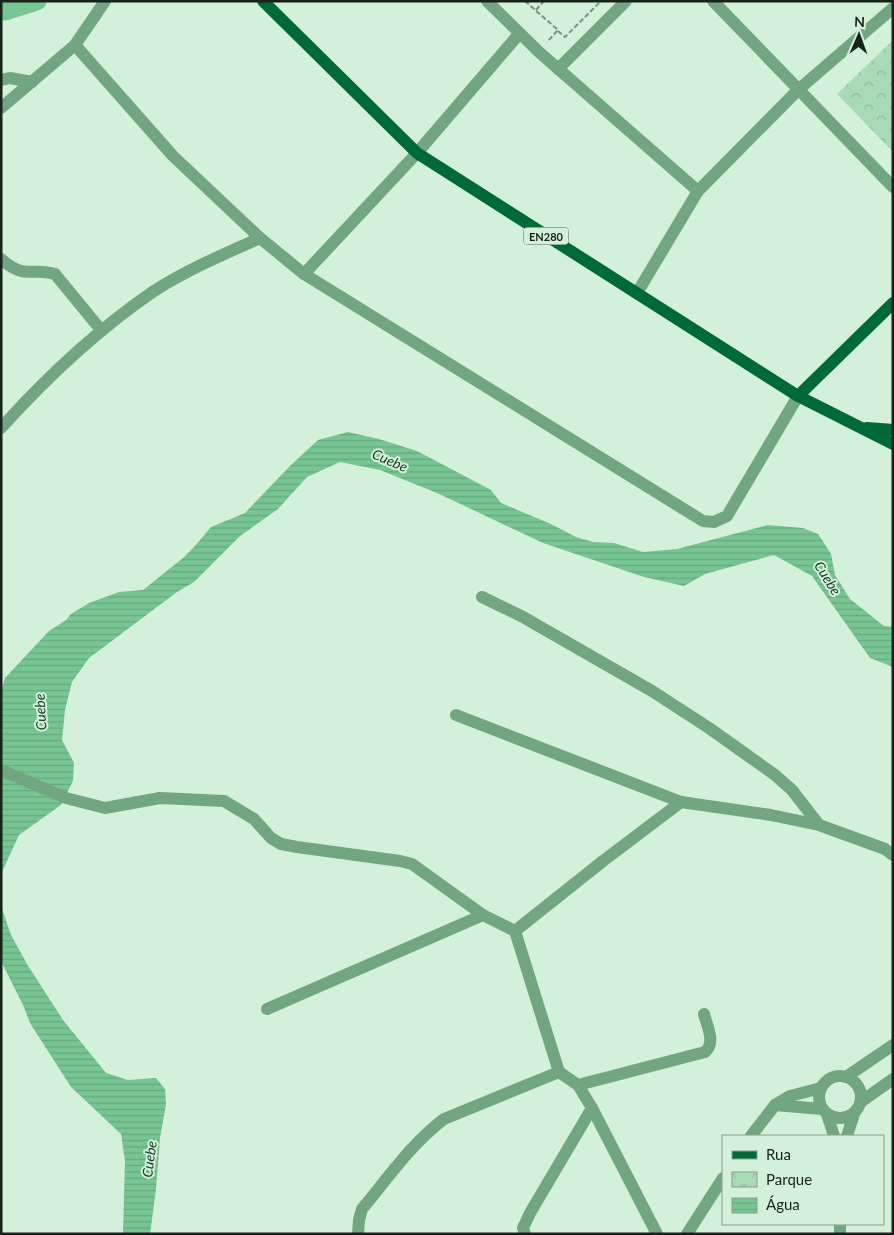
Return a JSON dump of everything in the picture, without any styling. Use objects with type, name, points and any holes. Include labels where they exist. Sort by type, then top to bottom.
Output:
[{"type":"main road","name":"EN280","points":[[264,1],[417,153],[798,396],[893,444]]},
{"type":"main road","points":[[798,396],[893,303]]},
{"type":"main road","name":"EN280","points":[[862,428],[893,430]]},
{"type":"street","points":[[487,1],[538,52],[698,191]]},
{"type":"street","points":[[558,69],[626,1]]},
{"type":"street","points":[[713,1],[893,187]]},
{"type":"street","points":[[1,108],[75,45],[103,2]]},
{"type":"street","points":[[637,293],[698,191],[798,90],[893,8]]},
{"type":"street","points":[[304,274],[417,153],[520,34]]},
{"type":"street","points":[[75,45],[173,156],[260,238],[304,274],[703,521],[714,522],[727,516],[798,396]]},
{"type":"street","points":[[1,80],[10,78],[32,82]]},
{"type":"street","points":[[1,428],[67,360],[101,330],[156,290],[208,262],[260,238]]},
{"type":"street","points":[[1,259],[8,265],[23,272],[46,271],[56,274],[101,330]]},
{"type":"street","points":[[482,597],[523,617],[635,681],[709,728],[775,775],[792,790],[819,825]]},
{"type":"street","points":[[456,715],[681,802],[770,815],[819,825],[885,849],[893,855]]},
{"type":"street","points":[[1,770],[66,798],[104,808],[160,798],[224,801],[254,819],[271,838],[281,844],[412,864],[483,915],[516,931],[559,1072],[578,1085],[592,1108],[657,1234]]},
{"type":"street","points":[[516,931],[603,861],[681,802]]},
{"type":"street","points":[[267,1009],[483,915]]},
{"type":"street","points":[[578,1085],[705,1052],[709,1049],[711,1039],[704,1014]]},
{"type":"street","points":[[834,1135],[819,1102],[821,1088],[825,1082],[832,1078],[846,1076],[893,1045]]},
{"type":"street","points":[[358,1234],[362,1209],[418,1141],[430,1130],[444,1119],[559,1072]]},
{"type":"street","points":[[846,1076],[858,1086],[862,1101]]},
{"type":"street","points":[[847,1135],[854,1114],[862,1101],[893,1079]]},
{"type":"street","points":[[752,1135],[776,1105],[790,1096],[821,1088]]},
{"type":"street","points":[[776,1105],[824,1111],[840,1119],[848,1118],[854,1114]]},
{"type":"street","points":[[525,1234],[524,1228],[530,1213],[592,1108]]},
{"type":"street","points":[[686,1234],[722,1180]]},
{"type":"path","points":[[525,1],[558,30],[564,38],[601,1]]},
{"type":"path","points":[[535,11],[544,1]]},
{"type":"path","points":[[538,52],[558,30]]},
{"type":"green space","points":[[893,40],[893,152],[837,94]]},
{"type":"water","name":"Cuebe","points":[[348,432],[417,451],[491,490],[501,503],[551,524],[576,537],[593,542],[614,543],[643,552],[677,549],[768,525],[803,528],[818,534],[831,554],[835,575],[850,599],[884,626],[893,627],[893,667],[870,658],[812,576],[774,555],[705,574],[684,586],[644,577],[543,543],[437,493],[380,470],[340,462],[307,477],[278,509],[240,536],[194,582],[177,592],[89,658],[72,682],[65,710],[62,740],[74,763],[73,781],[61,805],[19,835],[1,877],[1,692],[5,678],[49,631],[66,620],[71,614],[89,603],[119,592],[143,590],[183,558],[211,527],[245,513],[318,440]]},
{"type":"water","name":"Cuebe","points":[[1,906],[11,935],[27,964],[63,1020],[106,1073],[128,1080],[156,1078],[165,1089],[166,1104],[160,1138],[150,1234],[123,1234],[125,1161],[121,1134],[71,1087],[30,1023],[1,961]]},
{"type":"waterway","points":[[1,10],[5,11],[37,1]]}]
